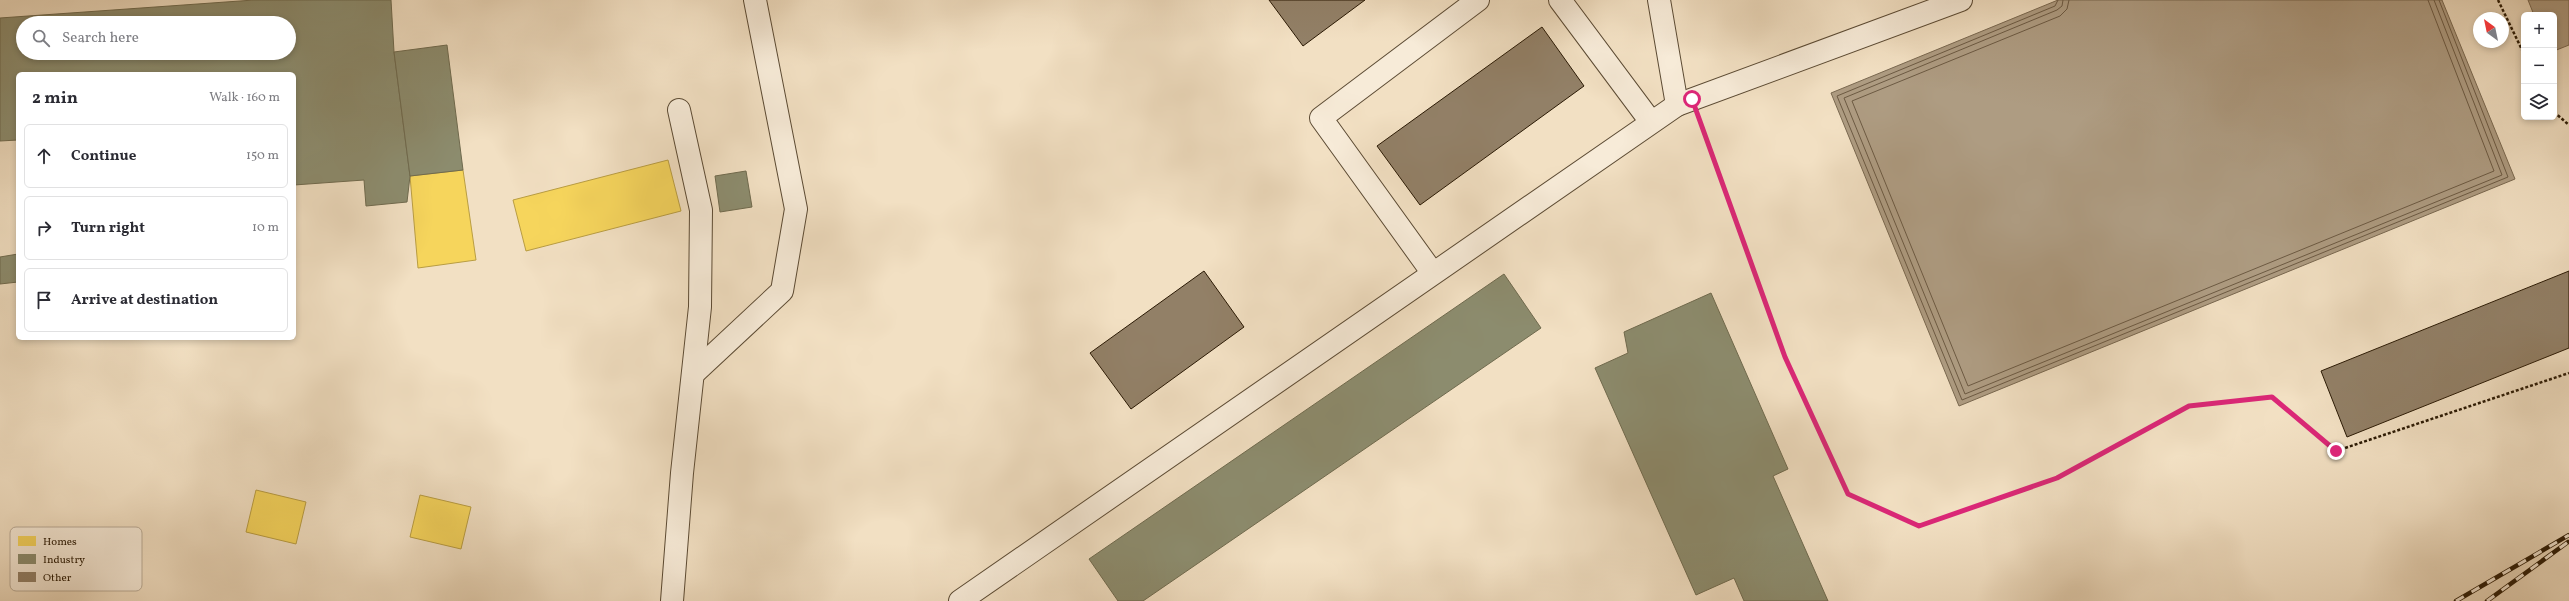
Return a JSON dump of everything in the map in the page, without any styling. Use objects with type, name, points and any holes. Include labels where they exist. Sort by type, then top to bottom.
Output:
[{"type":"lane","points":[[693,374],[782,291],[796,209],[755,0]]},
{"type":"lane","points":[[1432,272],[1321,118],[1478,0]]},
{"type":"lane","points":[[1560,0],[1651,122]]},
{"type":"lane","points":[[1659,0],[1685,102]]},
{"type":"lane","points":[[960,601],[1432,272],[1651,122],[1685,102],[1961,0]]},
{"type":"lane","points":[[672,601],[682,473],[700,307],[701,210],[679,110]]},
{"type":"path","points":[[2498,0],[2521,48]]},
{"type":"path","points":[[1685,102],[1785,357],[1848,494],[1919,526],[2057,478],[2189,406],[2272,397],[2336,451],[2569,373]]},
{"type":"path","points":[[2557,115],[2569,125]]},
{"type":"water","points":[[2058,0],[2442,0],[2515,179],[1959,406],[1831,93]]},
{"type":"water","points":[[2528,0],[2569,0],[2569,45],[2557,50],[2557,12],[2533,12]]},
{"type":"building: Homes","points":[[668,160],[681,211],[526,251],[513,200]]},
{"type":"building: Homes","points":[[463,170],[476,260],[418,268],[410,176]]},
{"type":"building: Homes","points":[[256,490],[306,502],[296,544],[246,532]]},
{"type":"building: Homes","points":[[420,495],[471,507],[461,549],[410,537]]},
{"type":"building: Industry","points":[[254,0],[391,0],[394,52],[410,176],[407,202],[366,206],[364,180],[296,185],[296,72],[16,72],[16,140],[0,141],[0,18],[16,17],[16,60],[296,60],[296,16],[28,16]]},
{"type":"building: Industry","points":[[447,45],[463,170],[410,176],[394,52]]},
{"type":"building: Industry","points":[[746,171],[752,207],[720,212],[715,176]]},
{"type":"building: Industry","points":[[16,254],[16,282],[0,284],[0,257]]},
{"type":"building: Industry","points":[[1504,274],[1541,328],[1143,601],[1118,601],[1089,559]]},
{"type":"building: Industry","points":[[1711,293],[1788,469],[1773,476],[1828,601],[1744,601],[1734,578],[1696,595],[1595,368],[1628,353],[1624,332]]},
{"type":"building: Other","points":[[1269,0],[1365,0],[1303,46]]},
{"type":"building: Other","points":[[1542,27],[1584,86],[1420,205],[1377,146]]},
{"type":"building: Other","points":[[1204,271],[1244,327],[1131,409],[1090,353]]},
{"type":"building: Other","points":[[2569,271],[2569,348],[2347,437],[2321,371]]},
{"type":"railway","points":[[2456,601],[2569,535]]},
{"type":"railway","points":[[2487,601],[2568,542]]},
{"type":"route","points":[[1692,99],[1785,357],[1848,494],[1919,526],[2057,478],[2189,406],[2272,397],[2336,451]]}]
